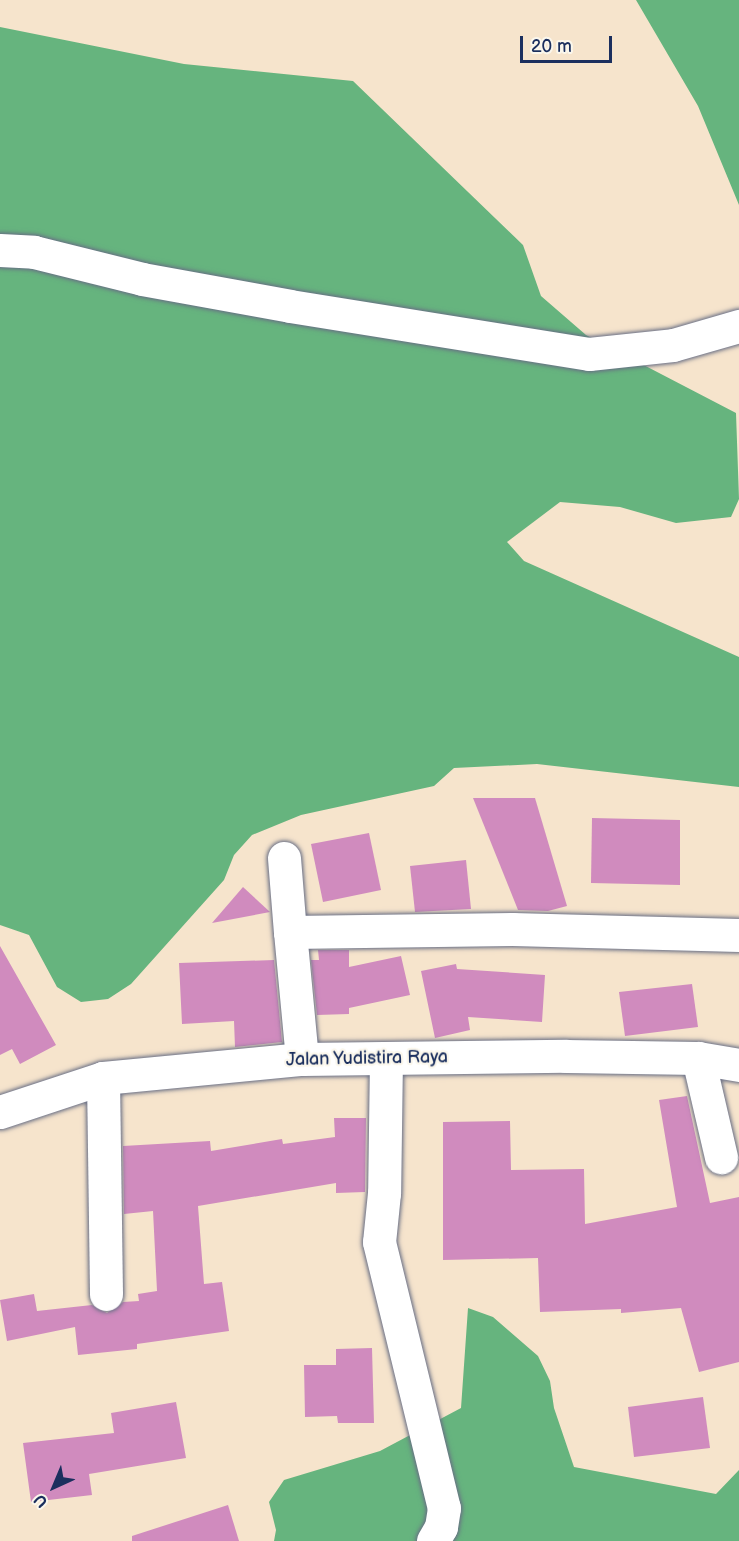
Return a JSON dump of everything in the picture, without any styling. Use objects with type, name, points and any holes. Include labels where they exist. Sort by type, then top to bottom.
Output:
[{"type":"street","points":[[0,250],[34,252],[142,279],[279,304],[590,354],[673,345],[739,326]]},
{"type":"street","points":[[284,858],[302,1059]]},
{"type":"street","points":[[290,932],[512,928],[739,935]]},
{"type":"street","points":[[386,1058],[379,1242],[444,1508],[441,1527],[433,1541]]},
{"type":"street","points":[[698,1058],[721,1157]]},
{"type":"street","name":"Jalan Yudistira Raya","points":[[0,1112],[103,1078],[302,1059],[698,1058],[739,1065]]},
{"type":"street","points":[[103,1078],[106,1294]]},
{"type":"green space","points":[[636,0],[739,0],[739,205],[698,106]]},
{"type":"green space","points":[[0,27],[184,64],[353,81],[523,245],[541,296],[586,335],[736,413],[739,499],[731,517],[676,523],[620,507],[560,502],[507,542],[524,561],[739,657],[739,787],[537,764],[454,768],[434,786],[301,815],[252,835],[234,855],[224,880],[131,984],[108,999],[81,1002],[57,987],[29,935],[0,925]]},
{"type":"green space","points":[[468,1308],[493,1317],[538,1356],[550,1381],[554,1408],[574,1467],[716,1494],[739,1470],[739,1541],[274,1541],[276,1530],[269,1502],[284,1480],[380,1451],[461,1408]]},
{"type":"building","points":[[473,798],[535,798],[567,906],[548,911],[518,910]]},
{"type":"building","points":[[592,818],[680,820],[680,885],[591,883]]},
{"type":"building","points":[[369,833],[381,890],[323,902],[311,844]]},
{"type":"building","points":[[466,860],[471,909],[415,912],[410,866]]},
{"type":"building","points":[[243,887],[270,912],[212,923]]},
{"type":"building","points":[[0,946],[56,1045],[20,1064],[12,1049],[0,1055]]},
{"type":"building","points":[[318,950],[349,950],[349,967],[401,956],[410,995],[349,1008],[349,1014],[317,1015],[311,960],[319,960]]},
{"type":"building","points":[[274,960],[282,1042],[235,1047],[234,1021],[182,1024],[179,963]]},
{"type":"building","points":[[456,964],[457,969],[545,975],[542,1022],[468,1017],[470,1030],[435,1038],[421,971]]},
{"type":"building","points":[[692,984],[698,1027],[625,1036],[619,992]]},
{"type":"building","points":[[687,1096],[710,1203],[739,1197],[739,1362],[699,1372],[681,1308],[621,1313],[621,1309],[540,1312],[538,1258],[443,1260],[443,1122],[510,1121],[511,1170],[584,1169],[585,1224],[677,1207],[659,1100]]},
{"type":"building","points":[[334,1118],[366,1118],[365,1192],[336,1193],[336,1183],[198,1206],[204,1284],[222,1282],[229,1331],[137,1344],[137,1349],[78,1355],[75,1327],[7,1341],[0,1300],[34,1294],[37,1311],[92,1305],[107,1313],[123,1302],[139,1301],[138,1294],[157,1291],[153,1211],[124,1214],[123,1146],[210,1141],[211,1151],[282,1139],[283,1144],[335,1137]]},
{"type":"building","points":[[372,1348],[374,1423],[338,1423],[337,1416],[305,1417],[304,1365],[336,1365],[336,1349]]},
{"type":"building","points":[[703,1397],[710,1448],[634,1457],[628,1407]]},
{"type":"building","points":[[176,1402],[186,1458],[89,1474],[92,1495],[31,1502],[23,1443],[114,1433],[111,1413]]},
{"type":"building","points":[[228,1505],[239,1541],[132,1541],[132,1536]]}]
